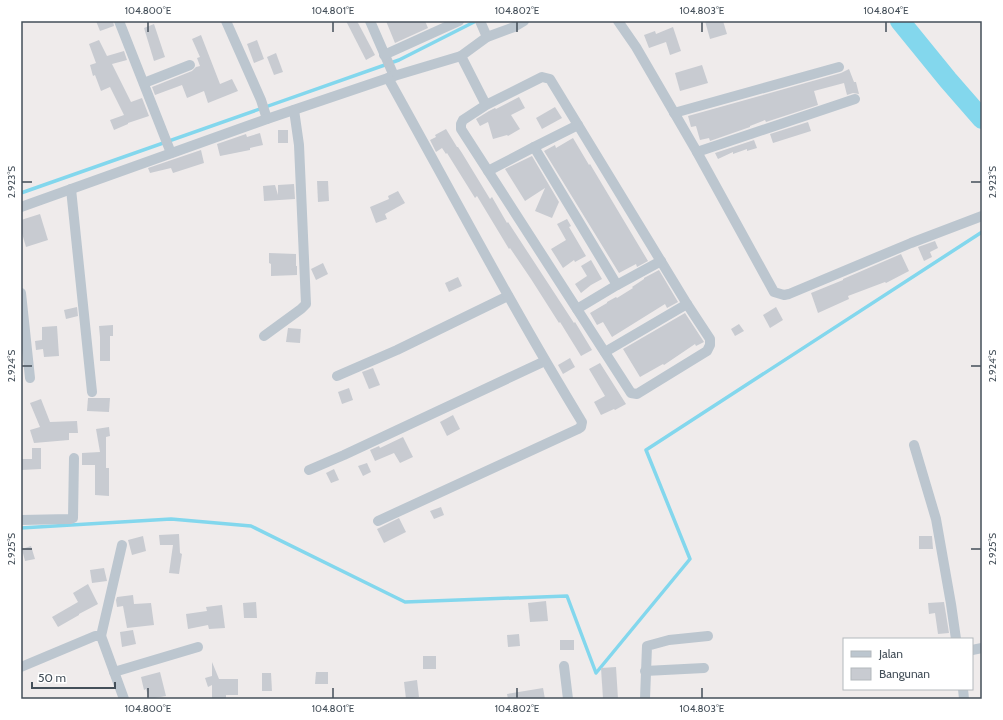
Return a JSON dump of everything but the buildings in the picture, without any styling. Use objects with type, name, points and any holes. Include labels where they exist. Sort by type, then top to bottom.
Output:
[{"type":"street","points":[[119,21],[169,148]]},
{"type":"street","points":[[226,21],[261,100],[266,115]]},
{"type":"street","points":[[370,21],[386,57],[391,74],[508,296],[582,422],[581,427],[378,521]]},
{"type":"street","points":[[386,57],[459,21]]},
{"type":"street","points":[[21,207],[70,189],[169,148],[266,115],[294,110],[391,74],[461,56],[484,29],[514,27],[524,21]]},
{"type":"street","points":[[618,21],[636,47],[697,152],[774,292],[778,294],[789,294],[911,243],[982,216]]},
{"type":"street","points":[[461,56],[486,105]]},
{"type":"street","points":[[144,83],[190,65]]},
{"type":"street","points":[[674,113],[839,66]]},
{"type":"street","points":[[542,77],[550,79],[661,261],[710,338],[710,345],[707,351],[637,394],[631,393],[461,129],[461,124],[466,117],[486,105],[542,77]]},
{"type":"street","points":[[697,152],[855,99]]},
{"type":"street","points":[[264,336],[306,304],[299,144],[294,110]]},
{"type":"street","points":[[488,171],[578,125]]},
{"type":"street","points":[[534,147],[617,285]]},
{"type":"street","points":[[70,189],[92,392]]},
{"type":"street","points":[[577,309],[661,261]]},
{"type":"street","points":[[21,293],[30,378]]},
{"type":"street","points":[[337,376],[397,350],[508,296]]},
{"type":"street","points":[[605,352],[688,304]]},
{"type":"street","points":[[309,470],[344,456],[545,361]]},
{"type":"street","points":[[914,445],[936,519],[956,638]]},
{"type":"street","points":[[21,520],[73,518],[74,458]]},
{"type":"street","points":[[122,545],[101,636],[124,699]]},
{"type":"street","points":[[21,667],[94,636],[101,636]]},
{"type":"street","points":[[644,699],[646,648],[649,644],[669,640],[708,636]]},
{"type":"street","points":[[114,672],[198,647]]},
{"type":"street","points":[[564,666],[568,699]]},
{"type":"street","points":[[645,671],[704,668]]},
{"type":"waterway","points":[[21,193],[399,60],[476,21]]},
{"type":"waterway","points":[[900,21],[982,119]]},
{"type":"waterway","points":[[21,528],[171,519],[251,526],[405,602],[567,596],[596,673],[690,559],[646,450],[982,232]]}]
